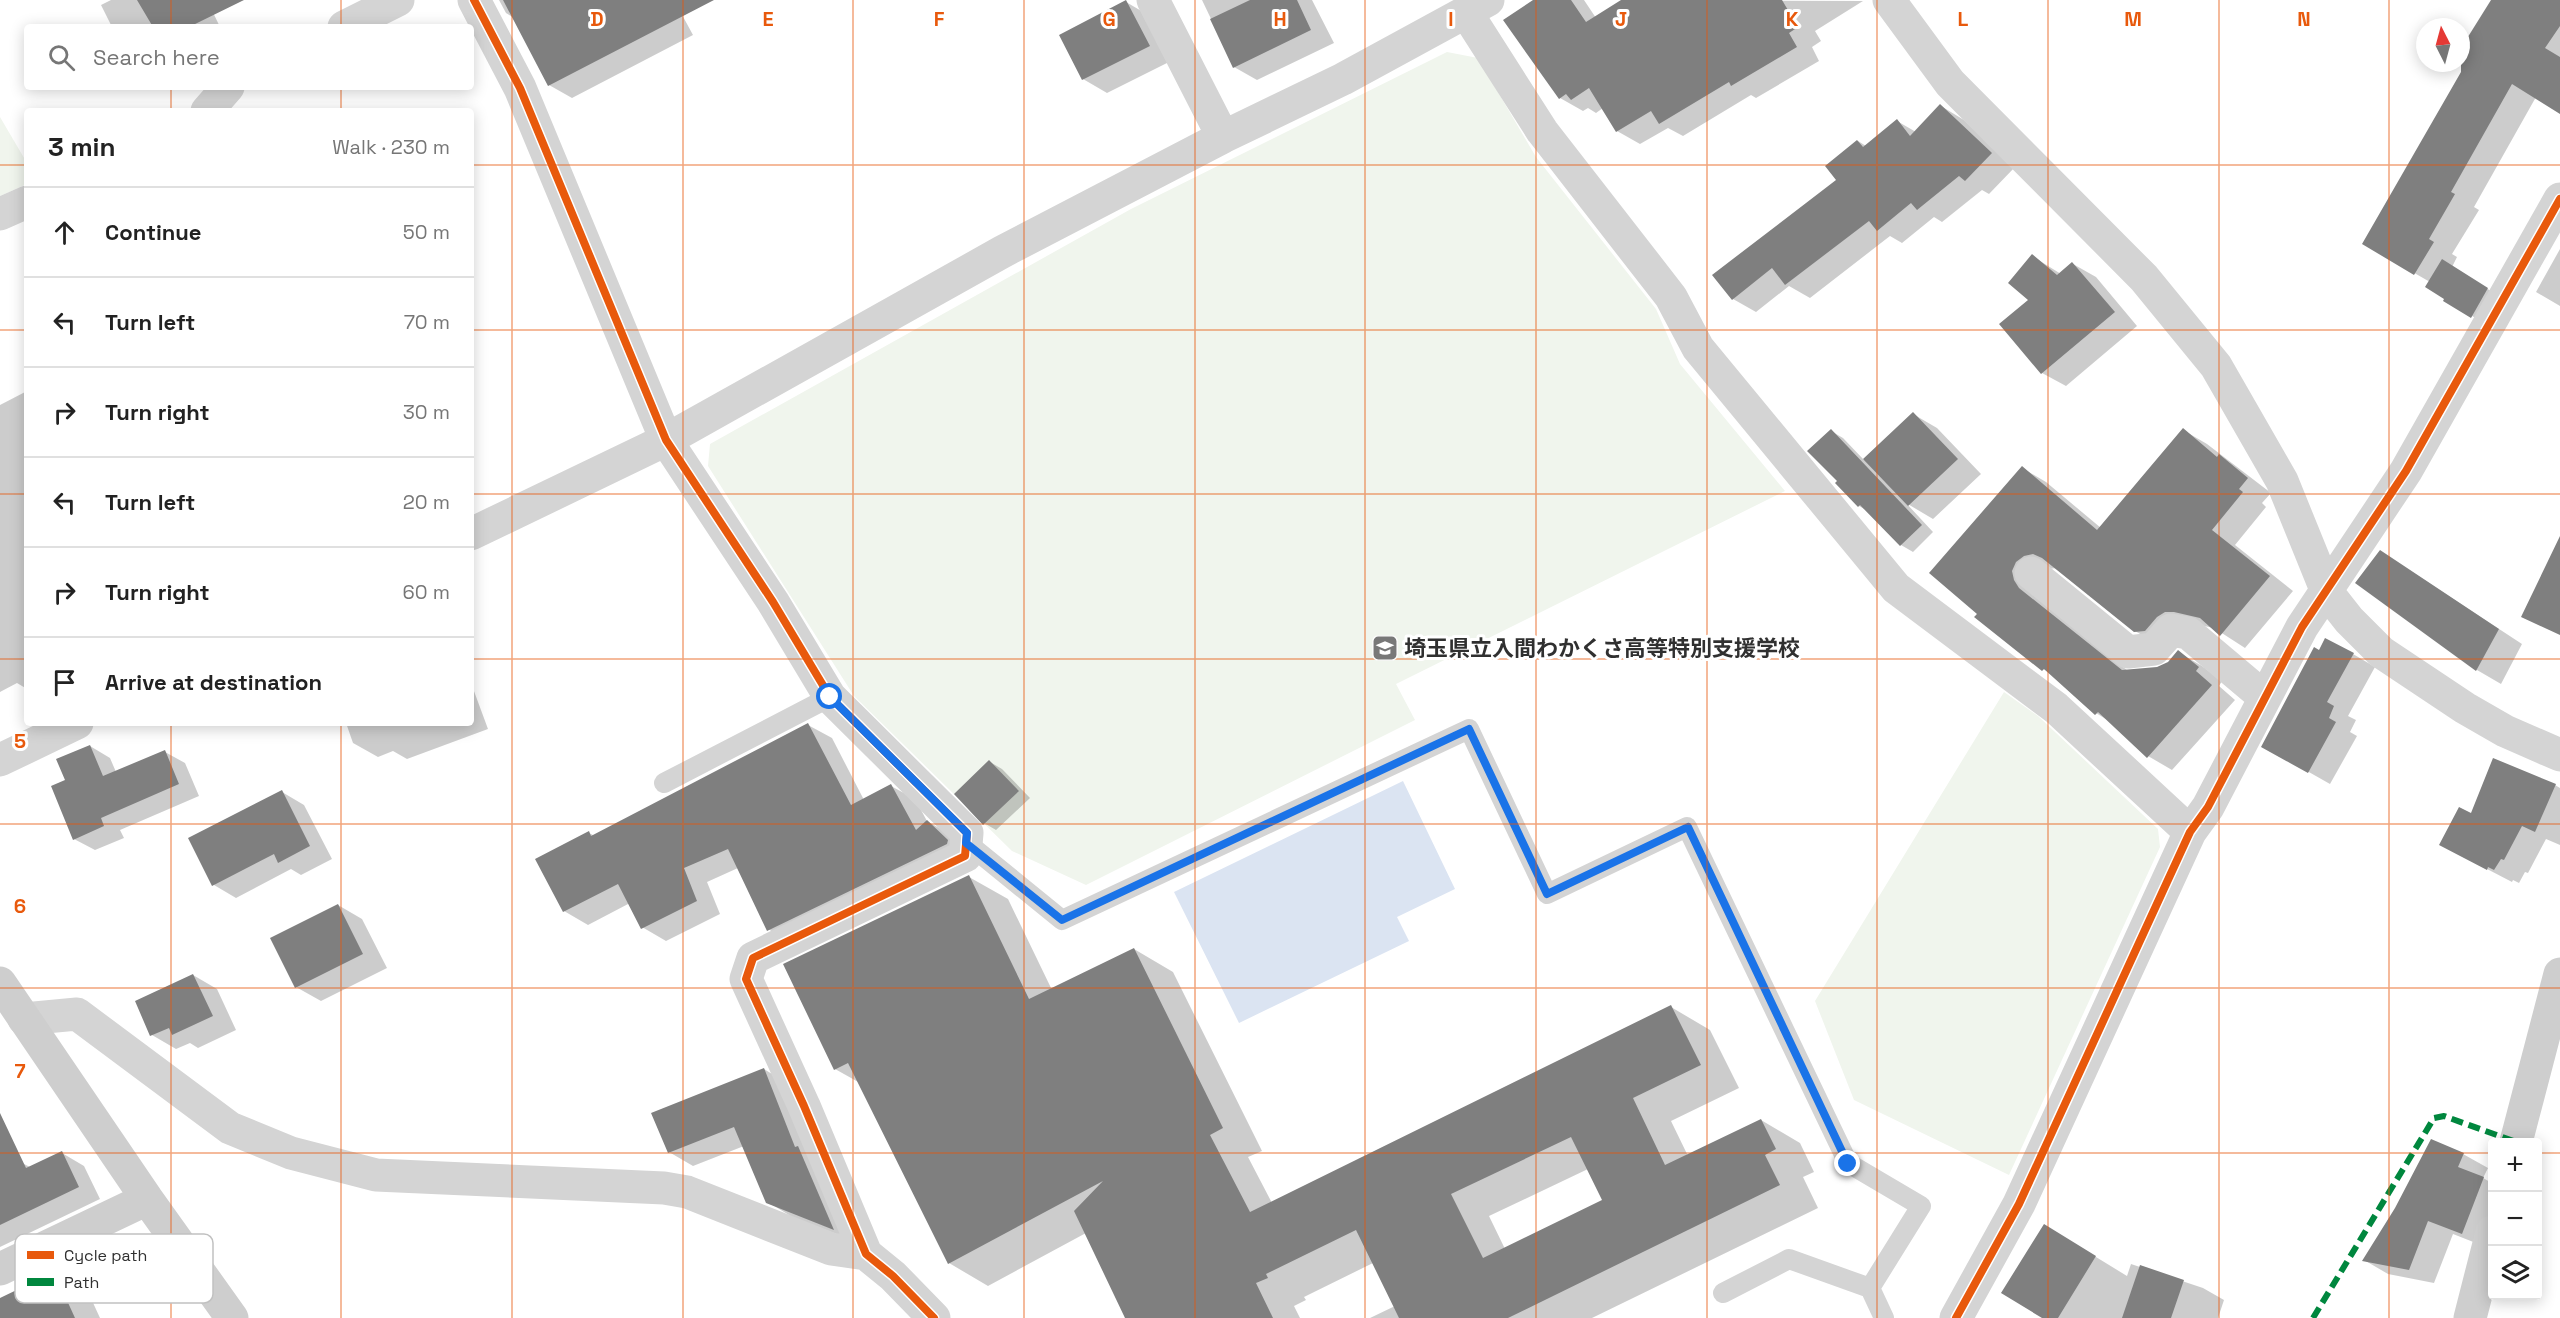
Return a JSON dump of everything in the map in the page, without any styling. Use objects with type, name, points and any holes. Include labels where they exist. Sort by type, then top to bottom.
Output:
[{"type":"street","points":[[350,24],[398,0]]},
{"type":"street","points":[[474,0],[520,88],[666,440],[773,602],[830,697],[967,833],[965,856],[753,958],[746,979],[804,1106],[866,1254],[894,1276],[934,1318]]},
{"type":"street","points":[[1153,0],[1223,137]]},
{"type":"street","points":[[1888,0],[1950,83],[2144,278],[2216,366],[2282,481],[2327,591],[2349,620],[2381,652],[2485,720],[2560,755]]},
{"type":"street","points":[[474,533],[666,440],[1002,252],[1223,137],[1343,79],[1477,6],[1542,131],[1671,297],[1698,348],[1896,588],[2056,708],[2190,832]]},
{"type":"street","points":[[210,108],[225,90]]},
{"type":"street","points":[[1956,1318],[2019,1204],[2190,832],[2208,807],[2302,627],[2406,471],[2560,199]]},
{"type":"street","points":[[0,214],[24,203]]},
{"type":"street","points":[[2031,573],[2128,652],[2154,649],[2171,630],[2188,633],[2264,697]]},
{"type":"street","points":[[0,760],[71,726]]},
{"type":"street","points":[[2517,1138],[2560,974]]},
{"type":"street","points":[[0,983],[172,1234]]},
{"type":"street","points":[[24,1019],[77,1014],[230,1128],[291,1152],[376,1175],[664,1188],[687,1192],[831,1249],[866,1254]]},
{"type":"street","points":[[74,1234],[147,1199]]},
{"type":"street","points":[[2470,1318],[2489,1246]]},
{"type":"street","points":[[0,1269],[15,1262]]},
{"type":"street","points":[[213,1291],[232,1318]]},
{"type":"lane","points":[[664,783],[830,697]]},
{"type":"lane","points":[[966,843],[1062,920],[1469,729],[1547,894],[1688,827],[1848,1164],[1921,1206],[1870,1288]]},
{"type":"lane","points":[[1723,1293],[1790,1259],[1870,1288],[1884,1318]]},
{"type":"shaded area","points":[[1447,52],[1478,58],[1536,157],[1656,309],[1680,364],[1785,491],[1396,684],[1415,720],[1086,885],[1012,851],[854,696],[708,466],[710,444],[1131,209]]},
{"type":"shaded area","points":[[0,117],[24,158],[24,185],[0,196]]},
{"type":"shaded area","points":[[2004,692],[2038,716],[2158,829],[2160,847],[2009,1175],[1854,1100],[1815,1001]]},
{"type":"shaded area","points":[[1403,781],[1455,889],[1397,917],[1409,941],[1239,1023],[1174,892]]},
{"type":"building","points":[[137,0],[244,0],[195,24],[151,24]]},
{"type":"building","points":[[503,0],[714,0],[548,86]]},
{"type":"building","points":[[1126,0],[1150,46],[1082,80],[1059,35]]},
{"type":"building","points":[[1250,0],[1297,0],[1311,30],[1233,68],[1210,19]]},
{"type":"building","points":[[1533,0],[1571,0],[1586,22],[1621,0],[1782,0],[1798,27],[1789,33],[1797,47],[1731,86],[1729,82],[1659,124],[1651,111],[1616,132],[1589,88],[1571,100],[1566,94],[1559,99],[1503,20]]},
{"type":"building","points":[[2491,0],[2560,0],[2560,26],[2545,48],[2560,57],[2560,114],[2512,84],[2451,192],[2455,194],[2429,239],[2434,242],[2414,275],[2362,244],[2461,72],[2470,72],[2470,34]]},
{"type":"building","points":[[1940,104],[1992,153],[1965,181],[1959,176],[1917,210],[1911,203],[1877,231],[1869,221],[1785,285],[1772,268],[1732,300],[1712,275],[1836,180],[1825,166],[1857,140],[1863,147],[1897,119],[1910,136]]},
{"type":"building","points":[[2032,254],[2057,275],[2072,262],[2115,312],[2041,374],[1999,324],[2028,300],[2008,283]]},
{"type":"building","points":[[2442,259],[2488,288],[2471,318],[2425,287]]},
{"type":"building","points":[[1913,412],[1958,459],[1908,506],[1863,459]]},
{"type":"building","points":[[2183,428],[2217,457],[2219,454],[2248,478],[2239,489],[2243,492],[2212,530],[2270,576],[2220,636],[2200,618],[2174,612],[2165,612],[2157,617],[2145,631],[2134,632],[2042,558],[2033,554],[2024,556],[2016,562],[2012,571],[2019,588],[2122,670],[2157,667],[2168,662],[2178,650],[2199,667],[2196,671],[2212,685],[2147,758],[2098,712],[2095,715],[2044,669],[2042,671],[1974,617],[1977,614],[1929,573],[2022,466],[2097,530]]},
{"type":"building","points":[[1831,429],[1922,525],[1900,546],[1860,505],[1858,507],[1835,483],[1837,481],[1807,451]]},
{"type":"building","points":[[2560,536],[2560,635],[2521,617]]},
{"type":"building","points":[[2380,550],[2499,629],[2476,671],[2355,583]]},
{"type":"building","points":[[2325,638],[2354,653],[2327,702],[2334,706],[2329,718],[2336,722],[2308,773],[2261,747],[2314,647],[2319,650]]},
{"type":"building","points":[[808,723],[851,805],[891,784],[916,830],[927,820],[948,840],[947,844],[767,931],[728,849],[684,868],[697,901],[641,929],[618,884],[563,912],[535,859],[589,831],[591,836]]},
{"type":"building","points":[[90,745],[103,776],[165,750],[179,784],[101,818],[104,826],[73,840],[51,786],[65,780],[56,759]]},
{"type":"building","points":[[2493,758],[2556,784],[2535,832],[2522,826],[2504,860],[2501,859],[2494,870],[2488,867],[2487,870],[2439,845],[2459,807],[2471,813]]},
{"type":"building","points":[[989,760],[1019,791],[983,825],[954,794]]},
{"type":"building","points":[[282,790],[310,846],[278,863],[274,854],[212,886],[188,838]]},
{"type":"building","points":[[969,875],[1029,999],[1134,948],[1223,1128],[1210,1135],[1250,1212],[1671,1005],[1701,1065],[1633,1098],[1665,1165],[1761,1119],[1776,1149],[1765,1155],[1780,1185],[1508,1318],[1399,1318],[1356,1230],[1266,1274],[1268,1278],[1256,1283],[1273,1318],[1125,1318],[1074,1211],[1103,1181],[948,1264],[848,1063],[834,1070],[783,964]],"holes":[[[1571,1137],[1602,1200],[1483,1258],[1451,1194]]]},
{"type":"building","points":[[338,904],[363,954],[295,988],[270,938]]},
{"type":"building","points":[[193,974],[213,1016],[172,1035],[169,1028],[150,1036],[135,1001]]},
{"type":"building","points":[[764,1068],[795,1147],[798,1146],[834,1230],[766,1203],[734,1127],[668,1153],[651,1113]]},
{"type":"building","points":[[0,1113],[26,1168],[62,1151],[79,1187],[0,1225]]},
{"type":"building","points":[[2431,1139],[2464,1153],[2458,1167],[2484,1177],[2462,1234],[2428,1221],[2409,1270],[2362,1261],[2395,1208]]},
{"type":"building","points":[[2044,1224],[2096,1256],[2058,1318],[2042,1318],[2001,1293]]},
{"type":"building","points":[[2140,1265],[2184,1280],[2171,1318],[2122,1318]]},
{"type":"building","points":[[15,1291],[15,1303],[68,1303],[75,1318],[0,1318],[0,1298]]},
{"type":"marked path","points":[[2313,1318],[2434,1118],[2444,1116],[2505,1138]]},
{"type":"cycle path","points":[[474,0],[520,88],[666,440],[773,602],[830,697],[967,833],[965,856],[753,958],[746,979],[804,1106],[866,1254],[893,1276],[934,1318]]},
{"type":"cycle path","points":[[1956,1318],[2019,1204],[2190,832],[2208,807],[2302,627],[2406,471],[2560,199]]},
{"type":"place","name":"埼玉県立入間わかくさ高等特別支援学校","points":[[1385,648]]},
{"type":"route","points":[[830,697],[967,833],[966,843],[1062,920],[1469,729],[1547,894],[1688,827],[1848,1164]]}]
